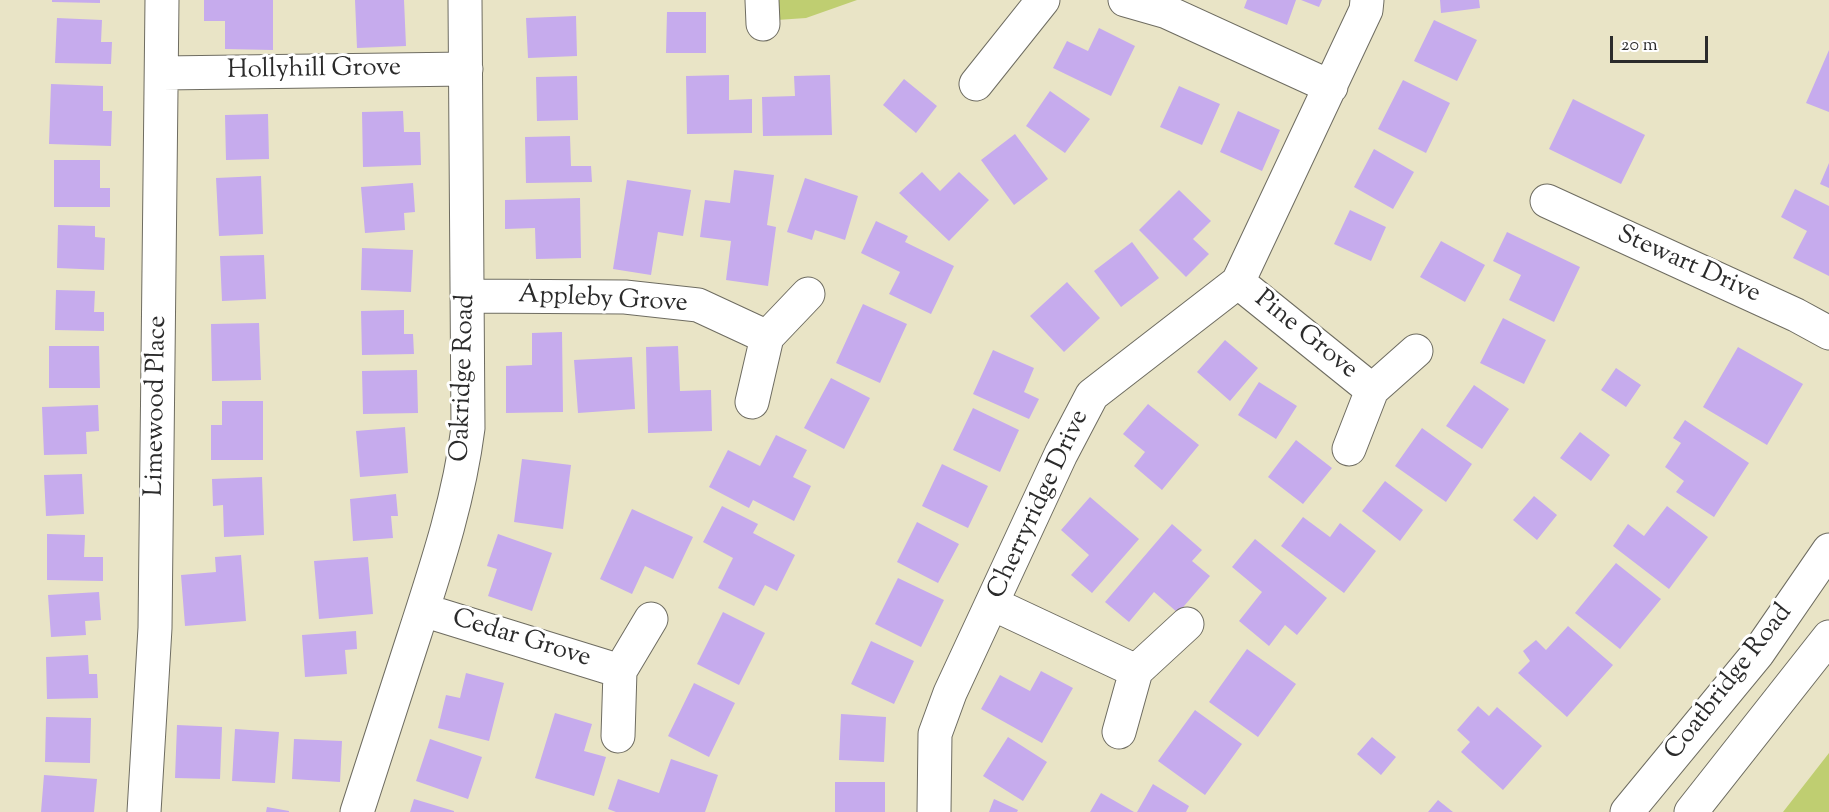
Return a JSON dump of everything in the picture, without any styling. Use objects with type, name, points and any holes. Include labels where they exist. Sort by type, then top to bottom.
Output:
[{"type":"street","name":"Limewood Place","points":[[144,812],[154,628],[163,73],[162,0]]},
{"type":"street","name":"Oakridge Road","points":[[357,812],[458,496],[464,463],[468,428],[465,0]]},
{"type":"street","points":[[976,84],[1042,0]]},
{"type":"street","points":[[1125,0],[1167,12],[1331,87]]},
{"type":"street","name":"Cherryridge Drive","points":[[934,812],[935,734],[950,693],[1061,454],[1092,395],[1238,282],[1331,87],[1366,10],[1367,0]]},
{"type":"street","name":"Hollyhill Grove","points":[[163,73],[466,69]]},
{"type":"street","name":"Stewart Drive","points":[[1547,201],[1796,315],[1829,333]]},
{"type":"street","name":"Pine Grove","points":[[1238,282],[1372,390]]},
{"type":"street","points":[[752,402],[767,337],[808,294]]},
{"type":"street","name":"Appleby Grove","points":[[468,296],[625,297],[698,305],[767,337]]},
{"type":"street","name":"Pine Grove","points":[[1349,449],[1372,390],[1416,351]]},
{"type":"street","name":"Coatbridge Road","points":[[1627,812],[1758,653],[1829,550]]},
{"type":"street","points":[[993,604],[1136,671]]},
{"type":"street","name":"Cedar Grove","points":[[423,610],[620,671]]},
{"type":"street","name":"Cedar Grove","points":[[618,736],[620,671],[651,619]]},
{"type":"street","points":[[1119,732],[1136,671],[1187,624]]},
{"type":"street","name":"Coatbridge Road","points":[[1691,812],[1829,637]]},
{"type":"green space","points":[[776,0],[857,0],[806,18],[777,20]]},
{"type":"green space","points":[[1829,753],[1829,812],[1783,812]]},
{"type":"building","points":[[52,0],[100,0],[100,3],[52,2]]},
{"type":"building","points":[[204,0],[273,0],[273,50],[225,49],[225,21],[204,21]]},
{"type":"building","points":[[355,0],[404,0],[406,46],[357,48]]},
{"type":"building","points":[[1247,0],[1296,0],[1287,25],[1244,8]]},
{"type":"building","points":[[1301,0],[1322,0],[1319,7]]},
{"type":"building","points":[[1440,0],[1479,0],[1480,8],[1441,13]]},
{"type":"building","points":[[667,12],[706,12],[706,53],[666,53]]},
{"type":"building","points":[[576,16],[577,56],[528,58],[526,18]]},
{"type":"building","points":[[57,18],[102,20],[101,42],[112,42],[111,64],[55,63]]},
{"type":"building","points":[[1434,20],[1477,40],[1457,81],[1414,61]]},
{"type":"building","points":[[1099,28],[1135,46],[1111,96],[1053,68],[1067,41],[1088,51]]},
{"type":"building","points":[[1829,50],[1829,112],[1806,103]]},
{"type":"building","points":[[729,75],[729,100],[752,99],[752,133],[687,134],[686,76]]},
{"type":"building","points":[[830,75],[832,135],[763,136],[762,97],[795,96],[794,76]]},
{"type":"building","points":[[577,76],[578,120],[537,121],[536,77]]},
{"type":"building","points":[[904,79],[937,106],[916,133],[883,105]]},
{"type":"building","points":[[1403,80],[1450,103],[1426,153],[1378,129]]},
{"type":"building","points":[[51,84],[103,86],[103,111],[112,111],[111,146],[49,144]]},
{"type":"building","points":[[1179,86],[1220,104],[1202,145],[1160,127]]},
{"type":"building","points":[[1050,91],[1090,119],[1065,153],[1026,126]]},
{"type":"building","points":[[1573,99],[1645,135],[1621,184],[1549,149]]},
{"type":"building","points":[[403,111],[404,132],[420,132],[421,165],[363,167],[362,112]]},
{"type":"building","points":[[1238,111],[1280,130],[1262,171],[1220,152]]},
{"type":"building","points":[[268,114],[269,159],[226,160],[225,115]]},
{"type":"building","points":[[1015,134],[1048,179],[1014,205],[981,160]]},
{"type":"building","points":[[570,136],[571,166],[591,166],[592,182],[526,183],[525,137]]},
{"type":"building","points":[[1374,149],[1414,172],[1393,209],[1354,187]]},
{"type":"building","points":[[54,160],[100,160],[100,188],[110,188],[110,207],[54,207]]},
{"type":"building","points":[[1829,163],[1829,188],[1820,184]]},
{"type":"building","points":[[734,170],[774,175],[767,225],[776,227],[768,286],[726,280],[731,241],[700,237],[705,200],[730,203]]},
{"type":"building","points":[[922,172],[940,191],[959,172],[989,200],[949,241],[899,193]]},
{"type":"building","points":[[261,176],[263,234],[219,236],[216,178]]},
{"type":"building","points":[[805,178],[858,196],[845,240],[815,230],[812,240],[787,232]]},
{"type":"building","points":[[627,180],[691,190],[683,236],[658,232],[651,275],[613,269]]},
{"type":"building","points":[[413,183],[415,212],[404,213],[405,230],[365,233],[361,187]]},
{"type":"building","points":[[1795,189],[1829,206],[1829,276],[1793,258],[1807,231],[1781,217]]},
{"type":"building","points":[[1179,190],[1211,221],[1193,239],[1209,254],[1186,277],[1139,230]]},
{"type":"building","points":[[580,198],[581,258],[536,259],[535,228],[505,229],[505,200]]},
{"type":"building","points":[[1350,210],[1386,227],[1371,261],[1334,244]]},
{"type":"building","points":[[876,221],[908,236],[905,242],[954,266],[931,314],[889,294],[900,272],[861,253]]},
{"type":"building","points":[[58,225],[95,226],[95,237],[105,238],[104,270],[57,268]]},
{"type":"building","points":[[1507,232],[1580,267],[1554,322],[1509,300],[1521,275],[1493,261]]},
{"type":"building","points":[[1441,241],[1485,265],[1465,302],[1420,277]]},
{"type":"building","points":[[1132,242],[1159,278],[1121,307],[1094,271]]},
{"type":"building","points":[[362,248],[413,250],[411,292],[361,290]]},
{"type":"building","points":[[264,255],[266,299],[222,301],[220,256]]},
{"type":"building","points":[[1067,282],[1100,318],[1064,352],[1030,316]]},
{"type":"building","points":[[56,290],[95,291],[94,312],[104,312],[104,331],[55,330]]},
{"type":"building","points":[[863,304],[907,324],[880,383],[836,363]]},
{"type":"building","points":[[404,310],[404,334],[413,334],[414,354],[362,355],[361,311]]},
{"type":"building","points":[[1503,318],[1546,340],[1524,384],[1480,363]]},
{"type":"building","points":[[259,323],[261,380],[212,381],[211,324]]},
{"type":"building","points":[[562,332],[563,412],[506,413],[506,366],[532,365],[532,333]]},
{"type":"building","points":[[1225,340],[1258,368],[1230,401],[1197,372]]},
{"type":"building","points":[[49,346],[99,346],[100,388],[49,388]]},
{"type":"building","points":[[678,346],[680,391],[711,390],[712,431],[648,433],[646,347]]},
{"type":"building","points":[[1738,347],[1803,384],[1767,445],[1703,407]]},
{"type":"building","points":[[993,350],[1034,368],[1024,392],[1039,399],[1029,419],[973,394]]},
{"type":"building","points":[[632,357],[635,409],[578,413],[574,360]]},
{"type":"building","points":[[1616,368],[1641,385],[1626,407],[1601,390]]},
{"type":"building","points":[[417,370],[418,413],[363,414],[362,371]]},
{"type":"building","points":[[831,378],[870,398],[844,449],[804,428]]},
{"type":"building","points":[[1259,382],[1297,406],[1276,439],[1238,415]]},
{"type":"building","points":[[1474,385],[1509,409],[1482,449],[1446,426]]},
{"type":"building","points":[[222,401],[263,401],[263,460],[211,460],[211,425],[222,425]]},
{"type":"building","points":[[1148,404],[1199,445],[1162,490],[1134,466],[1145,452],[1123,434]]},
{"type":"building","points":[[98,405],[99,431],[86,432],[87,454],[44,455],[42,407]]},
{"type":"building","points":[[973,408],[1019,430],[1000,472],[953,450]]},
{"type":"building","points":[[1685,420],[1749,463],[1714,517],[1676,492],[1684,481],[1665,467],[1681,443],[1673,438]]},
{"type":"building","points":[[405,427],[408,473],[360,477],[356,431]]},
{"type":"building","points":[[1422,428],[1472,464],[1446,502],[1395,466]]},
{"type":"building","points":[[1580,432],[1610,455],[1591,481],[1560,458]]},
{"type":"building","points":[[776,435],[807,450],[793,477],[811,486],[794,521],[753,500],[749,508],[709,487],[728,450],[760,466]]},
{"type":"building","points":[[1296,440],[1332,468],[1303,504],[1268,477]]},
{"type":"building","points":[[522,459],[571,465],[563,529],[514,522]]},
{"type":"building","points":[[942,464],[988,486],[968,528],[922,506]]},
{"type":"building","points":[[82,474],[84,514],[46,516],[44,475]]},
{"type":"building","points":[[262,477],[264,535],[224,537],[223,505],[213,506],[212,479]]},
{"type":"building","points":[[1385,481],[1423,510],[1400,541],[1362,511]]},
{"type":"building","points":[[396,494],[398,516],[391,516],[393,538],[353,541],[350,499]]},
{"type":"building","points":[[1534,496],[1557,515],[1537,540],[1513,520]]},
{"type":"building","points":[[1090,497],[1139,539],[1092,593],[1071,575],[1089,555],[1061,530]]},
{"type":"building","points":[[722,506],[758,524],[753,533],[795,555],[777,591],[765,585],[754,606],[718,588],[733,558],[703,542]]},
{"type":"building","points":[[1667,506],[1708,537],[1669,589],[1613,546],[1628,524],[1644,536]]},
{"type":"building","points":[[632,509],[693,537],[673,579],[645,566],[632,594],[600,579]]},
{"type":"building","points":[[1303,517],[1330,537],[1340,523],[1376,551],[1344,593],[1281,546]]},
{"type":"building","points":[[917,522],[959,544],[938,583],[897,562]]},
{"type":"building","points":[[1172,524],[1202,550],[1192,561],[1210,576],[1178,613],[1154,592],[1129,622],[1105,602]]},
{"type":"building","points":[[47,534],[85,535],[84,557],[103,557],[103,581],[47,580]]},
{"type":"building","points":[[498,534],[552,553],[532,611],[488,596],[497,569],[487,566]]},
{"type":"building","points":[[1255,539],[1327,598],[1297,635],[1285,625],[1269,646],[1239,621],[1262,592],[1232,567]]},
{"type":"building","points":[[241,555],[246,621],[185,626],[181,575],[216,572],[215,557]]},
{"type":"building","points":[[368,557],[373,614],[319,619],[314,561]]},
{"type":"building","points":[[1616,563],[1661,599],[1620,649],[1575,613]]},
{"type":"building","points":[[898,578],[944,600],[921,647],[875,624]]},
{"type":"building","points":[[99,592],[101,620],[85,621],[86,635],[51,637],[48,595]]},
{"type":"building","points":[[723,612],[765,633],[739,685],[697,664]]},
{"type":"building","points":[[1568,626],[1613,665],[1567,717],[1518,673],[1530,661],[1523,651],[1536,640],[1546,650]]},
{"type":"building","points":[[356,631],[357,649],[345,650],[347,674],[305,677],[302,635]]},
{"type":"building","points":[[871,641],[914,661],[894,704],[851,684]]},
{"type":"building","points":[[1247,649],[1296,684],[1258,737],[1209,702]]},
{"type":"building","points":[[88,655],[89,674],[97,674],[98,698],[47,699],[46,657]]},
{"type":"building","points":[[1041,671],[1073,688],[1042,743],[981,709],[1000,675],[1030,691]]},
{"type":"building","points":[[466,673],[504,683],[489,741],[438,728],[446,695],[460,698]]},
{"type":"building","points":[[694,683],[735,703],[709,757],[668,736]]},
{"type":"building","points":[[1478,706],[1489,716],[1497,707],[1542,746],[1503,790],[1461,752],[1470,742],[1457,730]]},
{"type":"building","points":[[1195,710],[1242,744],[1205,795],[1158,761]]},
{"type":"building","points":[[555,713],[592,724],[584,751],[606,757],[594,796],[535,778]]},
{"type":"building","points":[[841,714],[886,717],[884,762],[839,760]]},
{"type":"building","points":[[46,717],[91,718],[90,763],[45,762]]},
{"type":"building","points":[[177,725],[222,727],[220,779],[175,778]]},
{"type":"building","points":[[235,729],[279,732],[275,783],[232,781]]},
{"type":"building","points":[[1008,737],[1047,762],[1023,801],[983,776]]},
{"type":"building","points":[[1372,737],[1396,757],[1381,775],[1357,754]]},
{"type":"building","points":[[294,739],[342,741],[340,782],[292,779]]},
{"type":"building","points":[[430,739],[482,757],[468,799],[416,781]]},
{"type":"building","points":[[671,759],[718,775],[705,812],[616,812],[608,809],[618,779],[659,793]]},
{"type":"building","points":[[44,775],[97,779],[94,812],[41,812]]},
{"type":"building","points":[[835,782],[885,782],[885,812],[835,812]]},
{"type":"building","points":[[1153,784],[1189,806],[1186,812],[1137,812]]},
{"type":"building","points":[[1101,793],[1134,812],[1090,812]]},
{"type":"building","points":[[414,799],[454,811],[454,812],[410,812]]},
{"type":"building","points":[[994,799],[1018,810],[1017,812],[989,812]]},
{"type":"building","points":[[1438,800],[1453,812],[1428,812]]},
{"type":"building","points":[[267,807],[289,811],[289,812],[266,812]]}]
